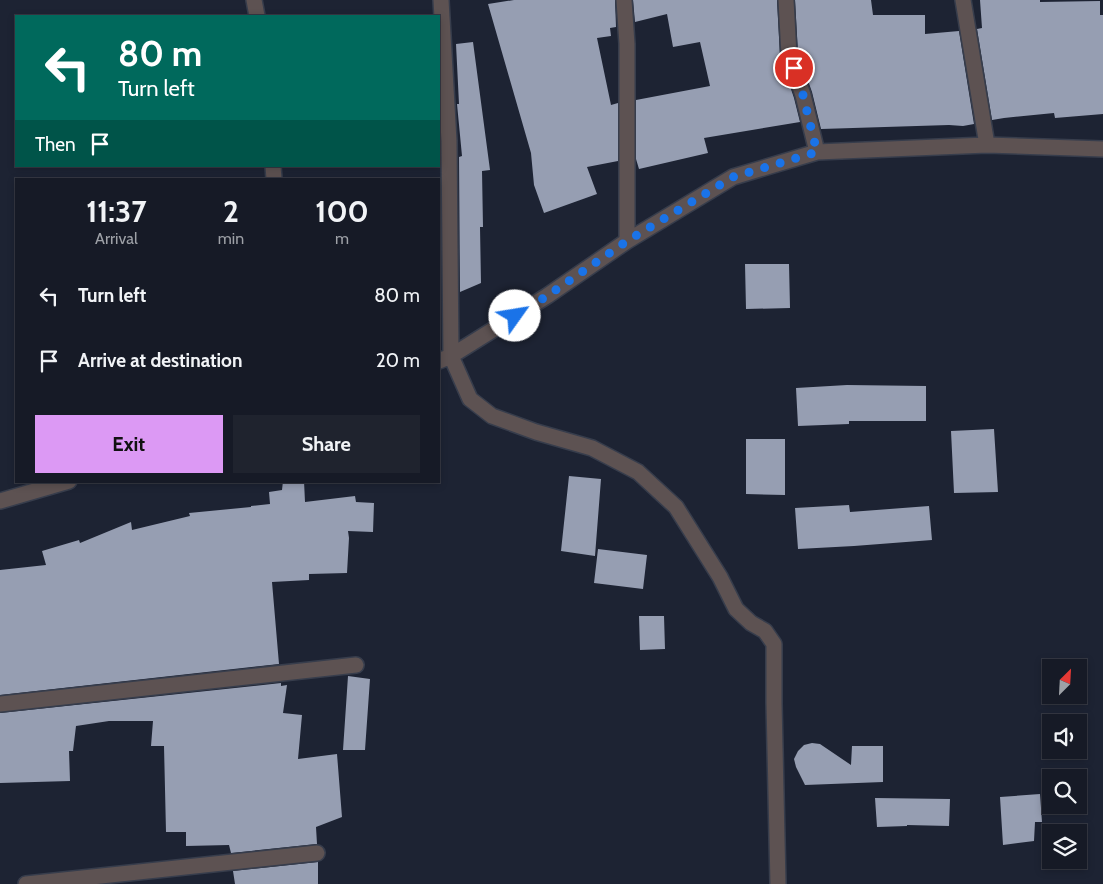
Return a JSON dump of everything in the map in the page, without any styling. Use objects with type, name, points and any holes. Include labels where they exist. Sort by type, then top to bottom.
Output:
[{"type":"street","points":[[254,0],[257,15]]},
{"type":"street","points":[[441,0],[449,141],[445,359],[470,399],[492,416],[536,432],[592,448],[638,472],[676,507],[720,576],[736,609],[765,631],[774,644],[778,884]]},
{"type":"street","points":[[624,0],[627,54],[627,241]]},
{"type":"street","points":[[786,0],[789,55],[803,95],[817,152]]},
{"type":"street","points":[[963,0],[987,145]]},
{"type":"street","points":[[445,359],[547,296],[627,241],[733,177],[817,152],[987,145],[1103,149]]},
{"type":"street","points":[[0,501],[62,483]]},
{"type":"street","points":[[0,704],[356,665]]},
{"type":"street","points":[[26,884],[317,852]]},
{"type":"building","points":[[514,0],[615,0],[616,27],[610,28],[611,36],[597,38],[611,105],[618,103],[618,161],[587,167],[597,194],[544,213],[534,185],[531,153],[488,4]]},
{"type":"building","points":[[633,0],[777,0],[780,56],[800,122],[704,138],[708,153],[639,169],[636,159],[636,100],[710,86],[700,42],[673,47],[667,14],[635,22]]},
{"type":"building","points":[[795,0],[871,0],[873,15],[925,15],[925,34],[959,31],[974,124],[963,126],[821,129],[812,92],[798,53]]},
{"type":"building","points":[[980,0],[1100,1],[1100,15],[1103,15],[1103,114],[1055,118],[1054,113],[992,120],[977,29],[982,28]]},
{"type":"building","points":[[473,42],[490,170],[482,171],[481,283],[460,292],[459,157],[462,156],[457,104],[459,104],[456,44]]},
{"type":"building","points":[[745,264],[789,264],[790,308],[746,309]]},
{"type":"building","points":[[847,385],[926,386],[926,421],[849,421],[849,424],[798,426],[796,388]]},
{"type":"building","points":[[994,429],[998,492],[954,493],[951,431]]},
{"type":"building","points":[[746,439],[785,439],[785,495],[746,494]]},
{"type":"building","points":[[569,476],[601,479],[595,556],[561,551]]},
{"type":"building","points":[[283,483],[304,483],[305,502],[355,496],[356,502],[374,503],[373,532],[348,531],[347,573],[309,574],[309,580],[272,582],[279,664],[0,695],[0,570],[46,565],[42,551],[79,540],[80,543],[131,522],[132,530],[190,516],[189,513],[270,504],[269,492],[282,490]]},
{"type":"building","points":[[849,505],[850,512],[929,506],[932,540],[798,549],[795,508]]},
{"type":"building","points":[[598,549],[647,555],[643,589],[594,583]]},
{"type":"building","points":[[639,616],[664,616],[665,649],[640,650]]},
{"type":"building","points":[[348,676],[370,679],[365,750],[343,750]]},
{"type":"building","points":[[281,683],[281,686],[287,685],[283,713],[302,715],[298,759],[337,754],[342,817],[316,827],[317,844],[231,853],[229,845],[186,846],[186,832],[166,832],[164,746],[151,746],[153,721],[109,721],[76,726],[73,751],[69,751],[70,781],[0,783],[0,713]]},
{"type":"building","points":[[820,744],[851,765],[852,746],[883,746],[883,782],[805,785],[794,759],[804,745]]},
{"type":"building","points":[[1040,794],[1042,822],[1035,822],[1034,841],[1003,845],[1000,797]]},
{"type":"building","points":[[875,798],[950,799],[949,826],[907,825],[877,827]]},
{"type":"building","points":[[318,862],[318,884],[235,884],[233,871]]},
{"type":"route","points":[[515,316],[627,241],[733,177],[817,152],[803,95],[794,68]]}]
